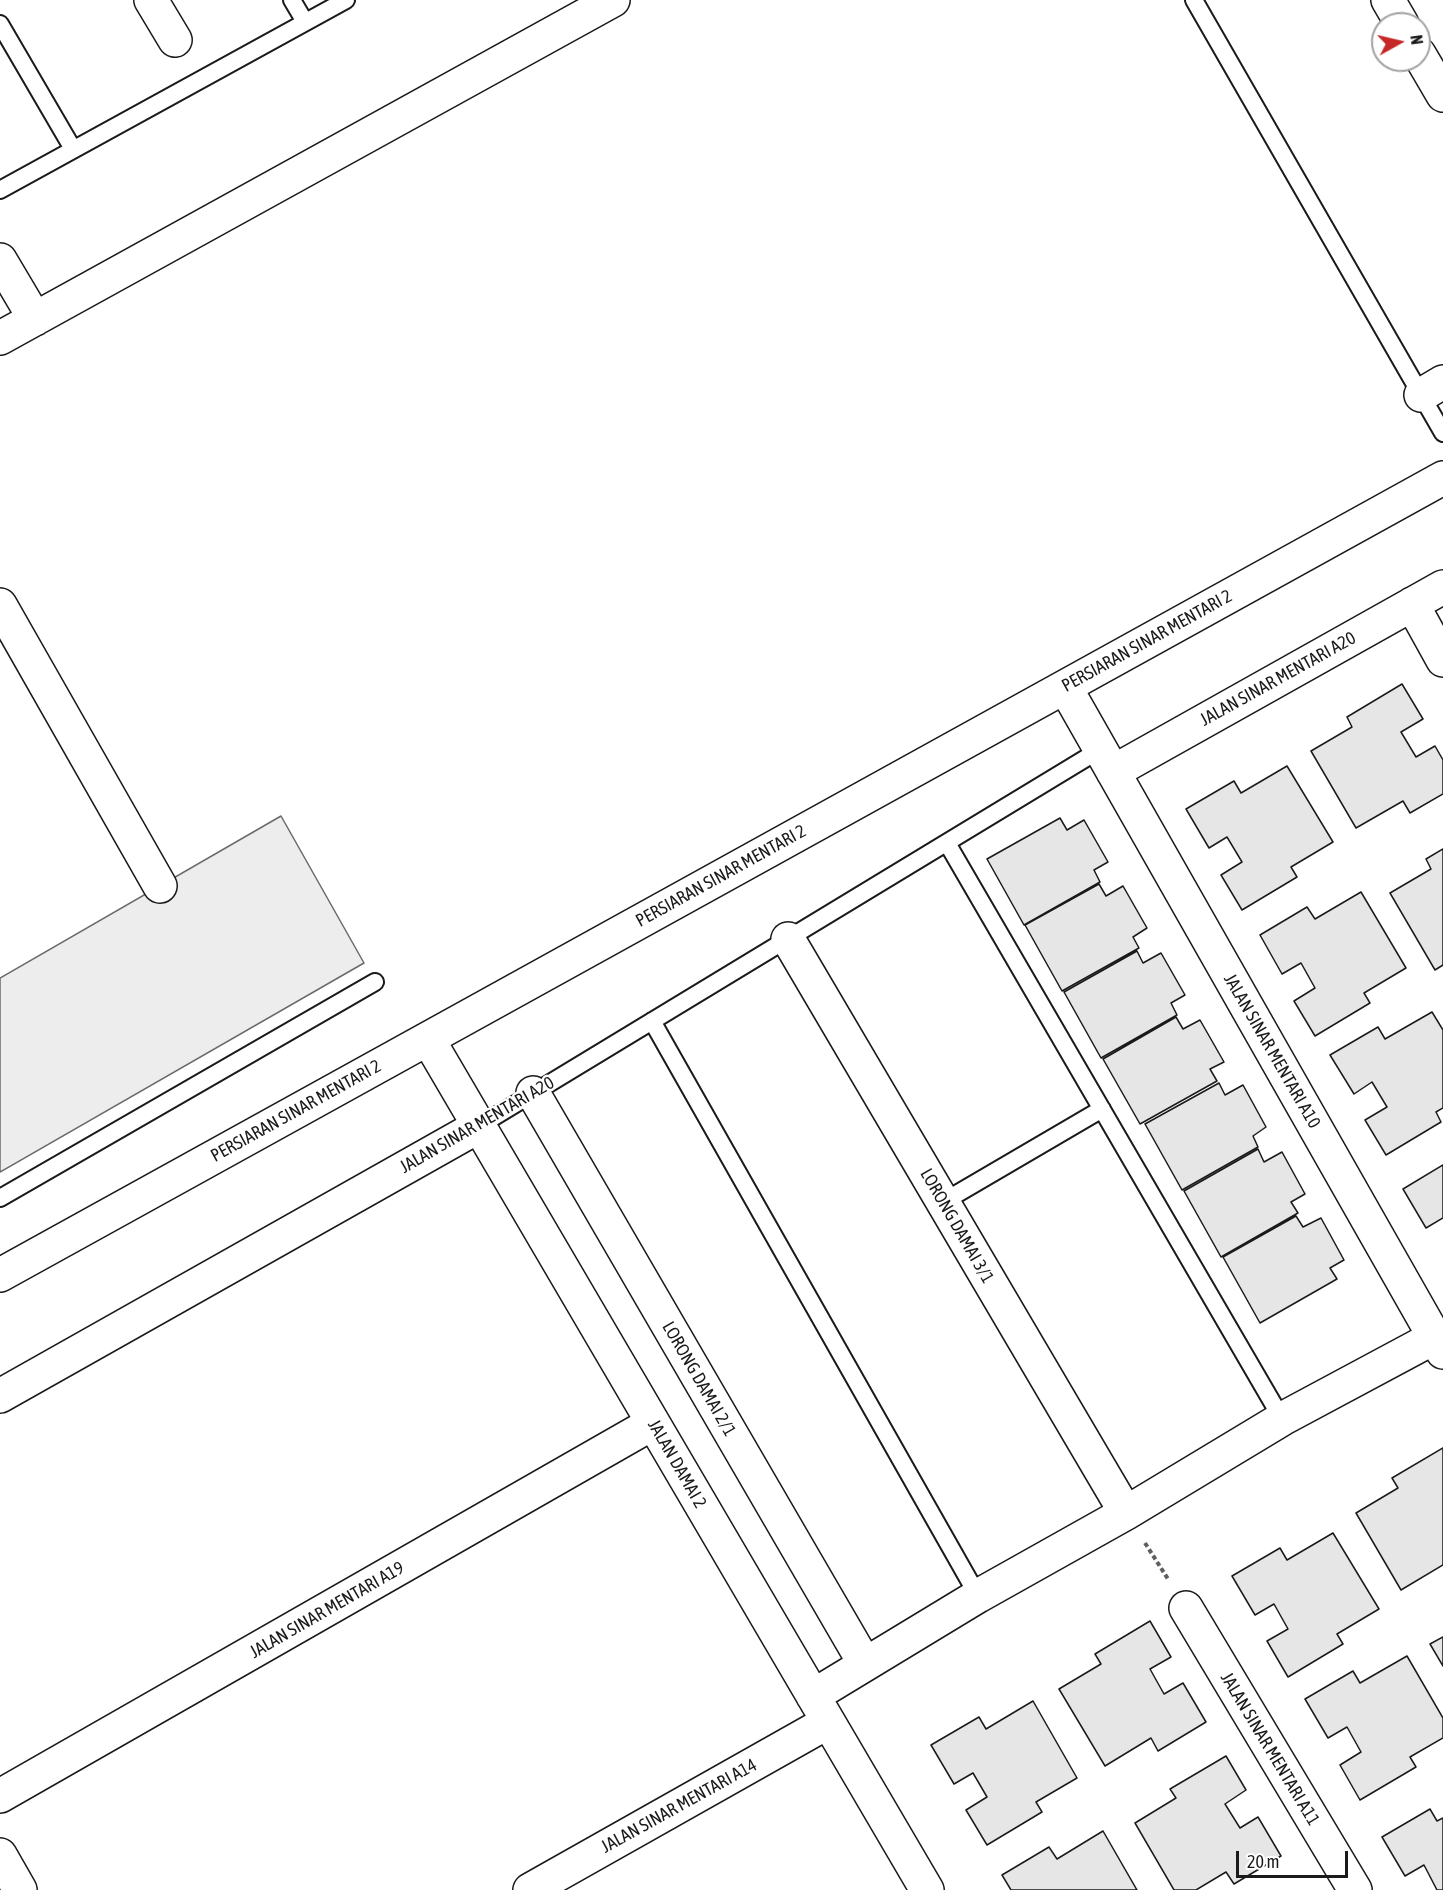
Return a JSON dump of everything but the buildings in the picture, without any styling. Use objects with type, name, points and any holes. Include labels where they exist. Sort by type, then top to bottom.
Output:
[{"type":"street","points":[[151,0],[175,40]]},
{"type":"street","points":[[0,338],[613,0]]},
{"type":"street","points":[[1430,72],[1443,95]]},
{"type":"street","points":[[0,260],[35,319]]},
{"type":"street","name":"PERSIARAN SINAR MENTARI 2","points":[[0,1275],[1443,478]]},
{"type":"street","name":"JALAN SINAR MENTARI A20","points":[[1107,761],[1443,587]]},
{"type":"street","points":[[1412,604],[1443,660]]},
{"type":"street","points":[[0,605],[160,886]]},
{"type":"street","name":"JALAN SINAR MENTARI A10","points":[[1065,687],[1439,1345]]},
{"type":"street","name":"LORONG DAMAI 3/1","points":[[788,939],[1126,1513]]},
{"type":"street","name":"JALAN DAMAI 2","points":[[428,1039],[927,1890]]},
{"type":"street","name":"LORONG DAMAI 2/1","points":[[533,1093],[865,1664]]},
{"type":"street","name":"JALAN SINAR MENTARI A20","points":[[0,1396],[479,1126]]},
{"type":"street","name":"JALAN SINAR MENTARI A14","points":[[530,1890],[820,1709],[865,1664],[978,1596],[1126,1513],[1282,1419],[1439,1345]]},
{"type":"street","name":"JALAN SINAR MENTARI A19","points":[[0,1796],[653,1423]]},
{"type":"street","name":"JALAN SINAR MENTARI A11","points":[[1186,1608],[1355,1890]]},
{"type":"street","points":[[0,1855],[20,1890]]},
{"type":"lane","points":[[292,0],[305,22]]},
{"type":"lane","points":[[0,190],[346,0]]},
{"type":"lane","points":[[1194,0],[1432,388],[1443,433]]},
{"type":"lane","points":[[0,24],[73,149]]},
{"type":"lane","name":"JALAN SINAR MENTARI A20","points":[[479,1126],[947,843],[1107,761]]},
{"type":"lane","points":[[947,843],[1282,1419]]},
{"type":"lane","points":[[0,1198],[375,982]]},
{"type":"lane","points":[[652,1021],[978,1596]]},
{"type":"lane","points":[[943,1202],[1102,1109]]},
{"type":"path","points":[[1126,1513],[1186,1608]]},
{"type":"shaded area","points":[[281,816],[364,963],[0,1172],[0,978]]}]
